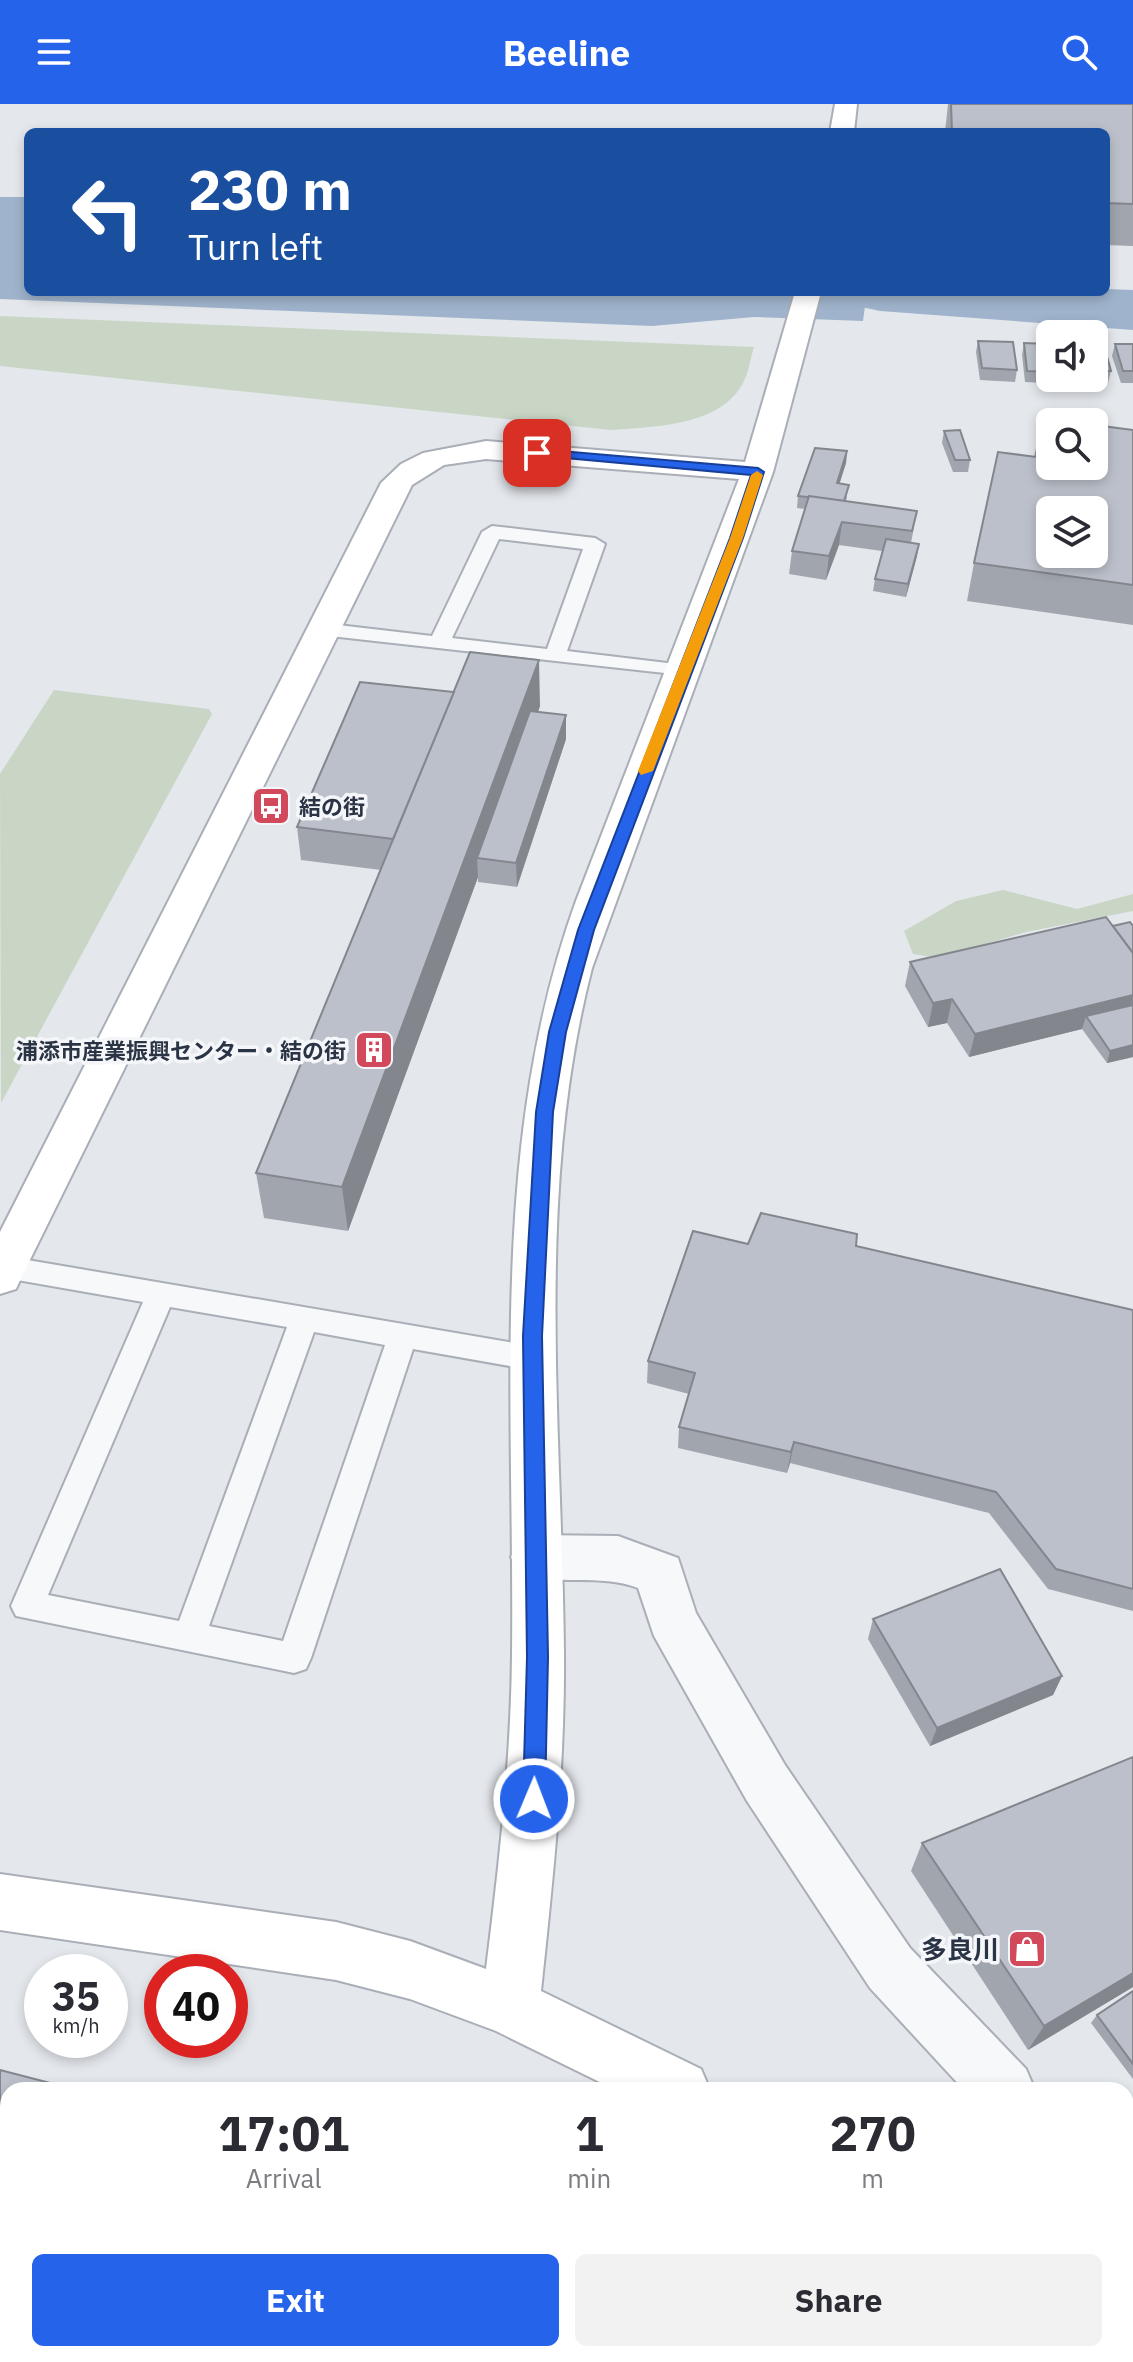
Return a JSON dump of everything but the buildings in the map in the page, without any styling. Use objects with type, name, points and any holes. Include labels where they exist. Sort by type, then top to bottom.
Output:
[{"type":"street","points":[[843,128],[846,104]]},
{"type":"street","points":[[510,2007],[534,1799],[536,1557],[532,1358],[544,1112],[557,1032],[577,954],[758,472],[807,296]]},
{"type":"street","points":[[2,1271],[321,629],[392,489],[407,471],[433,458],[464,451],[510,450],[758,472]]},
{"type":"street","points":[[536,1557],[618,1558],[660,1574],[672,1620],[784,1810],[890,1968],[997,2082]]},
{"type":"street","points":[[0,1902],[336,1951],[410,1970],[510,2007],[664,2082]]},
{"type":"lane","points":[[439,643],[492,532],[595,544],[555,656]]},
{"type":"lane","points":[[321,629],[684,671]]},
{"type":"lane","points":[[2,1271],[161,1294],[532,1358]]},
{"type":"lane","points":[[161,1294],[27,1606],[294,1658],[403,1336]]},
{"type":"lane","points":[[189,1637],[305,1318]]},
{"type":"green space","points":[[0,316],[754,347],[743,384],[729,401],[715,410],[682,422],[611,430],[0,366]]},
{"type":"green space","points":[[54,690],[209,709],[212,714],[1,1103],[0,774]]},
{"type":"green space","points":[[1003,890],[1077,909],[1133,894],[1133,911],[1026,932],[938,958],[913,954],[904,931],[956,901]]},
{"type":"water","points":[[0,197],[24,197],[24,296],[866,296],[863,321],[754,317],[652,326],[0,299]]},
{"type":"waterway","points":[[936,296],[1133,310]]},
{"type":"slow traffic","points":[[646,771],[736,538],[757,475]]},
{"type":"place","name":"結の街","points":[[271,806]]},
{"type":"place","name":"浦添市産業振興センター・結の街","points":[[374,1050]]},
{"type":"place","name":"多良川","points":[[1027,1949]]},
{"type":"route","points":[[534,1799],[538,1657],[532,1336],[544,1112],[557,1032],[577,954],[736,538],[758,472],[537,453]]}]
